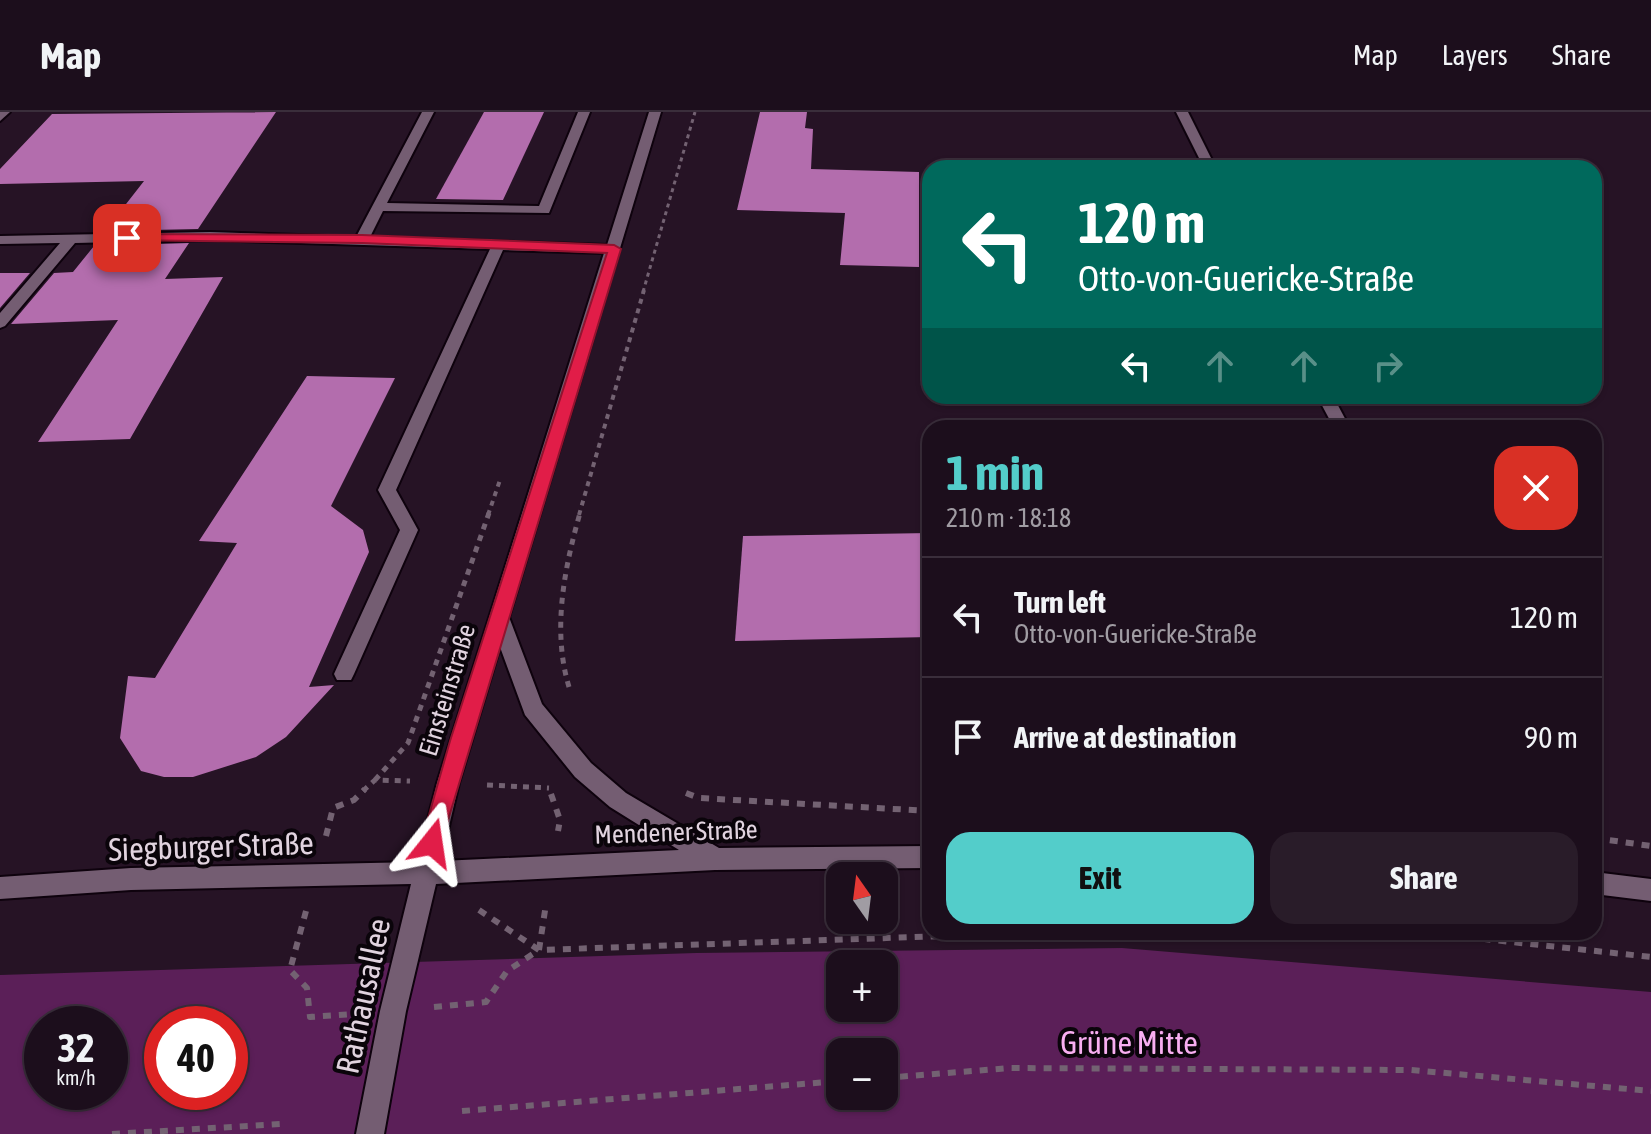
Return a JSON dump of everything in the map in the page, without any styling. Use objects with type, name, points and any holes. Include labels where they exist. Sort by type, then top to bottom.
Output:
[{"type":"street","points":[[0,117],[4,112]]},
{"type":"street","points":[[362,239],[428,112]]},
{"type":"street","points":[[380,207],[544,210],[584,112]]},
{"type":"street","name":"Einsteinstraße","points":[[424,873],[499,617],[655,112]]},
{"type":"street","points":[[1182,112],[1206,160]]},
{"type":"street","points":[[0,323],[71,239]]},
{"type":"street","points":[[0,240],[362,239],[614,249]]},
{"type":"street","points":[[344,674],[409,530],[387,490],[498,246]]},
{"type":"street","name":"Einsteinstraße","points":[[499,617],[533,709],[583,770],[618,800],[715,859]]},
{"type":"street","name":"Mendener Straße","points":[[424,873],[715,859],[922,857]]},
{"type":"street","name":"Siegburger Straße","points":[[0,888],[131,879],[424,873]]},
{"type":"street","name":"Rathausallee","points":[[370,1134],[424,873]]},
{"type":"street","points":[[1602,884],[1651,890]]},
{"type":"path","points":[[570,692],[559,654],[567,558],[695,112]]},
{"type":"path","points":[[674,788],[699,798],[922,811]]},
{"type":"path","points":[[1602,839],[1651,846]]},
{"type":"path","points":[[539,950],[922,937]]},
{"type":"path","points":[[1493,940],[1651,957]]},
{"type":"path","points":[[898,1077],[1010,1068],[1411,1070],[1651,1091]]},
{"type":"path","points":[[462,1111],[826,1082]]},
{"type":"path","points":[[112,1134],[281,1124]]},
{"type":"green space","name":"Grüne Mitte","points":[[1122,948],[1651,992],[1651,1134],[0,1134],[0,975],[826,951],[826,1022],[898,1022],[898,951]]},
{"type":"building","points":[[276,112],[198,229],[105,231],[144,181],[0,184],[0,169],[52,114]]},
{"type":"building","points":[[484,112],[544,112],[503,200],[436,199]]},
{"type":"building","points":[[760,112],[807,112],[805,128],[813,129],[811,169],[919,172],[919,267],[840,265],[845,213],[737,210]]},
{"type":"building","points":[[189,243],[165,279],[223,277],[130,439],[38,442],[118,320],[11,324],[54,273],[73,272],[94,246]]},
{"type":"building","points":[[0,273],[30,273],[0,308]]},
{"type":"building","points":[[307,376],[395,378],[331,506],[363,530],[369,552],[309,687],[334,685],[286,737],[256,757],[193,777],[164,777],[141,771],[120,738],[128,676],[155,678],[237,543],[199,541]]},
{"type":"building","points":[[922,533],[922,637],[735,641],[743,536]]},
{"type":"route","points":[[127,238],[362,239],[614,249],[460,741],[432,843]]}]
